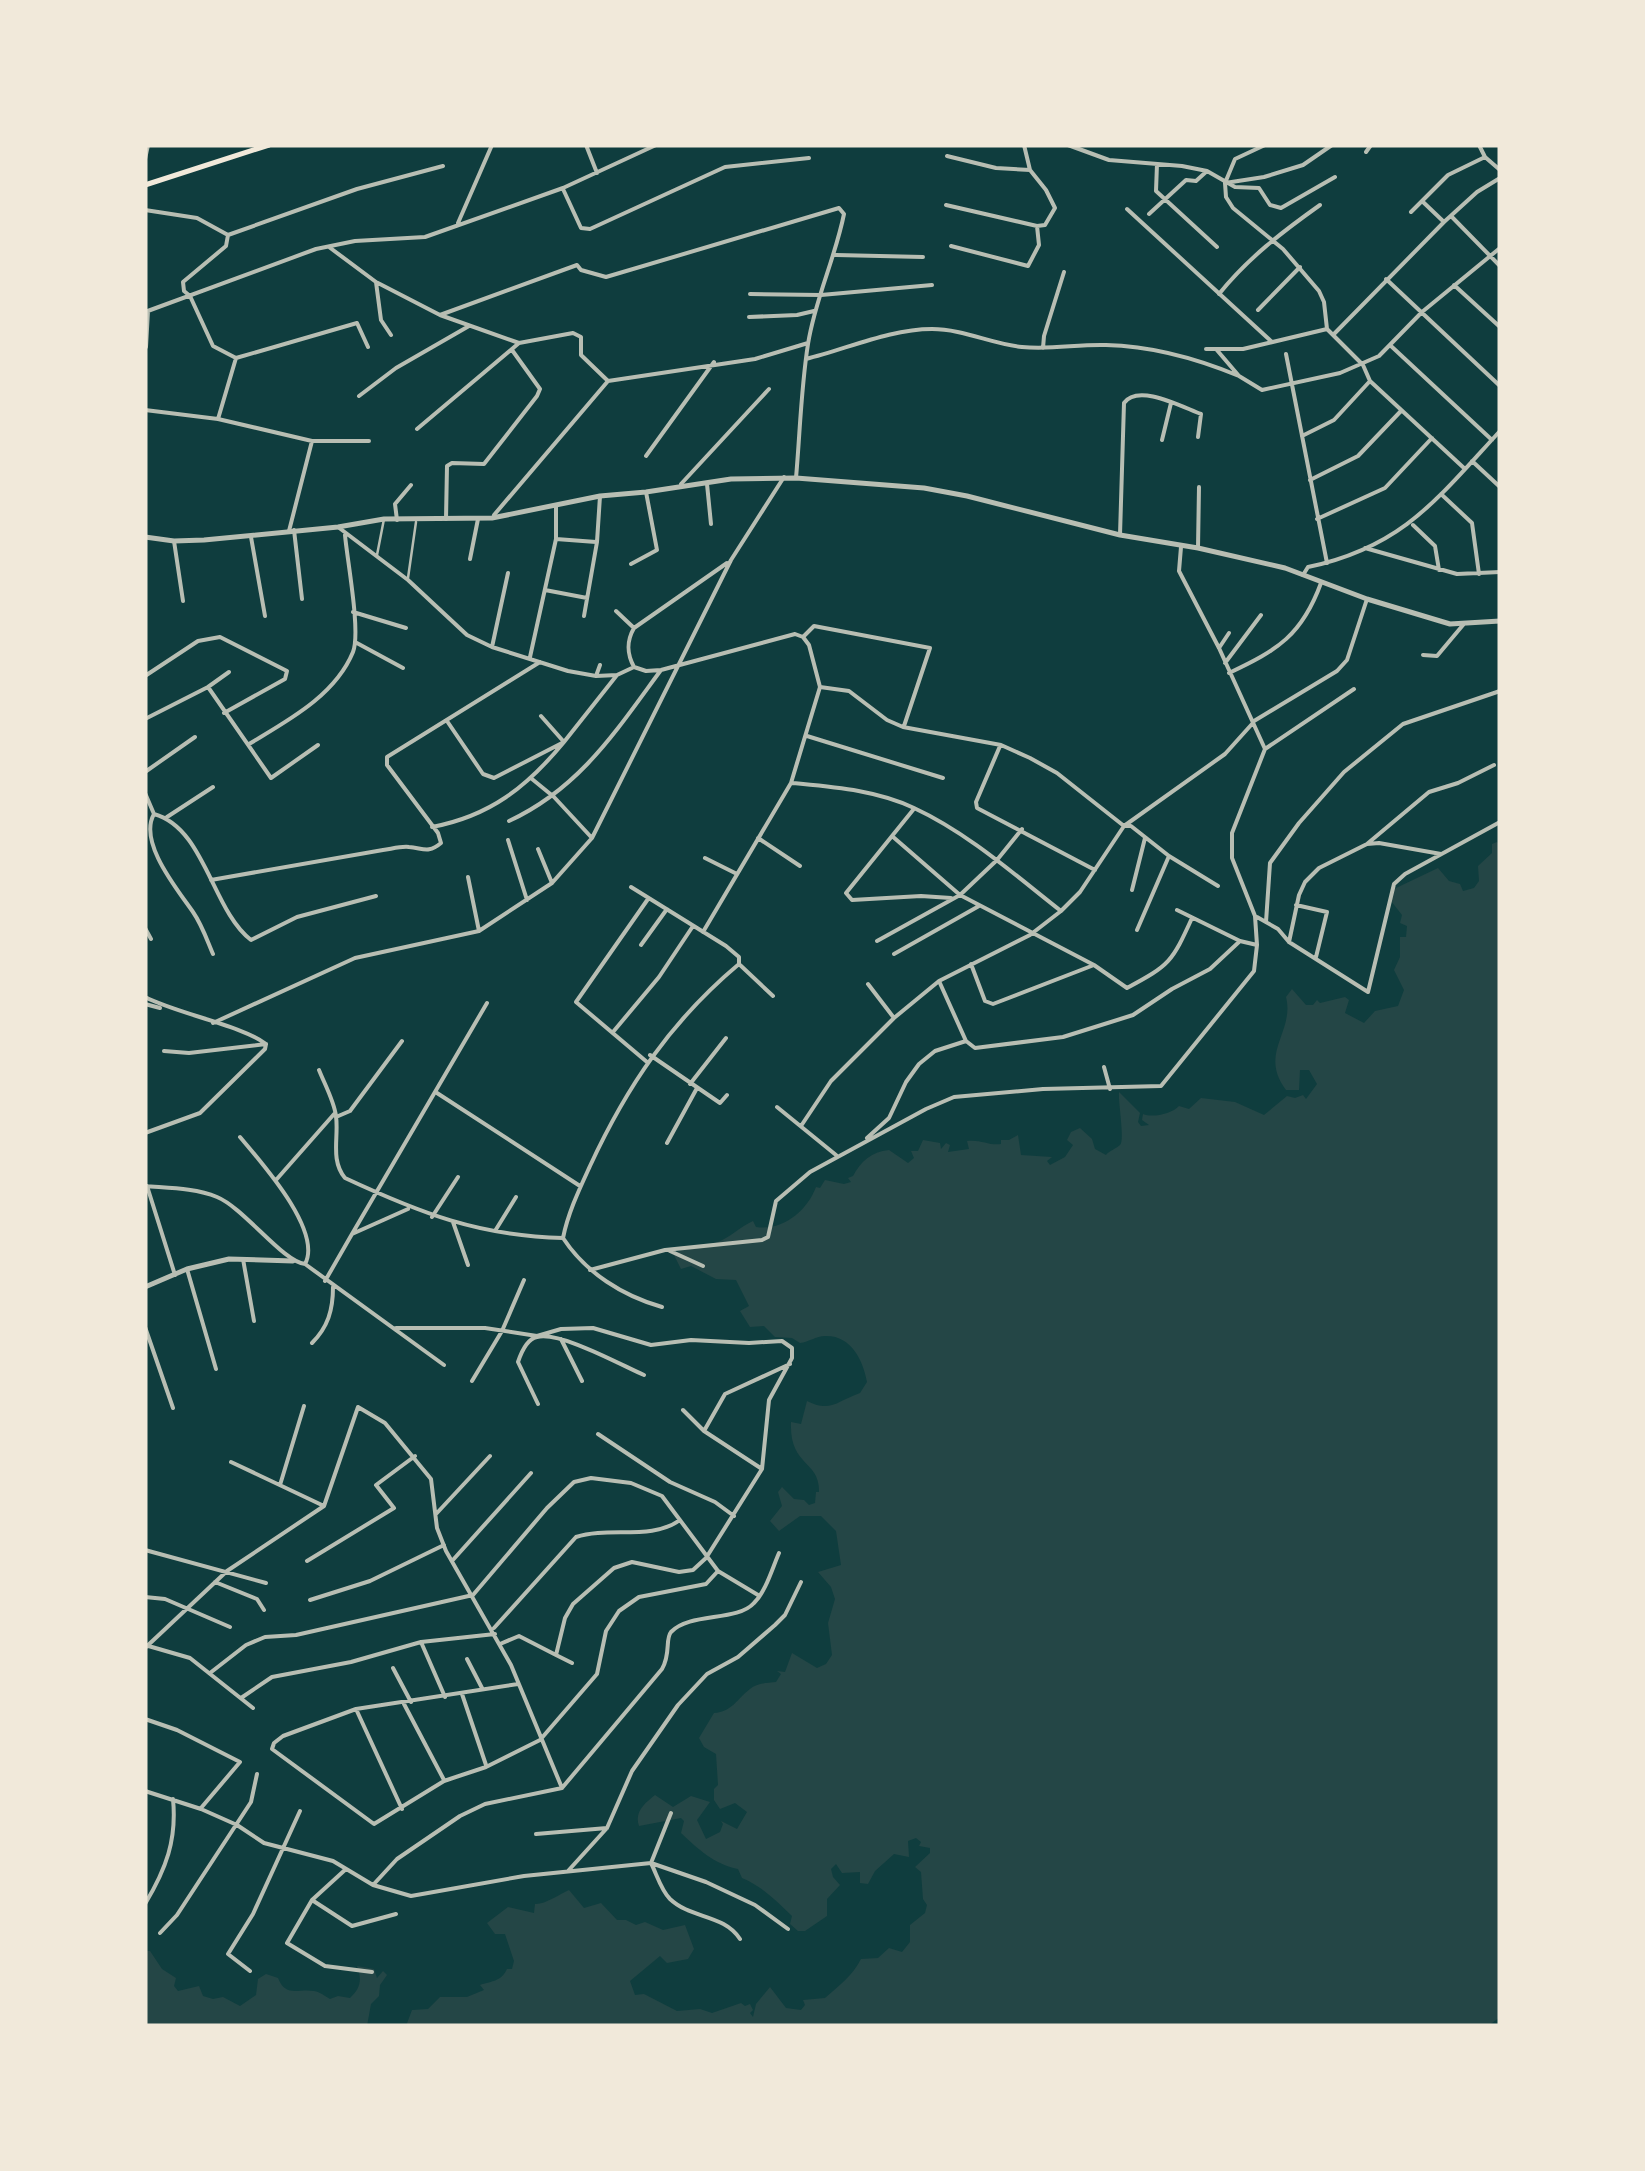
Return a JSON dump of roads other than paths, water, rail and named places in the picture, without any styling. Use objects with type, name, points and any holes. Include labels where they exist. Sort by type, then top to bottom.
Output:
[{"type":"main road","points":[[145,185],[268,145]]},
{"type":"street","points":[[145,159],[148,145]]},
{"type":"street","points":[[458,225],[492,145]]},
{"type":"street","points":[[586,145],[598,173]]},
{"type":"street","points":[[146,347],[146,310],[304,253],[355,241],[425,237],[563,188],[656,145]]},
{"type":"street","points":[[946,205],[1036,226],[1050,222],[1055,208],[1030,170],[1024,145]]},
{"type":"street","points":[[1068,145],[1109,160],[1207,171],[1235,187],[1259,188],[1270,205],[1281,208],[1335,177]]},
{"type":"street","points":[[1264,145],[1235,158],[1225,183],[1226,198],[1300,266],[1324,302],[1327,329],[1362,365],[1370,381],[1464,469]]},
{"type":"street","points":[[1225,183],[1303,165],[1332,145]]},
{"type":"street","points":[[1366,152],[1371,145]]},
{"type":"street","points":[[1479,145],[1500,170]]},
{"type":"street","points":[[947,156],[996,168],[1030,170]]},
{"type":"street","points":[[1411,212],[1448,175],[1485,156]]},
{"type":"street","points":[[563,188],[575,220],[581,228],[590,229],[725,168],[809,158]]},
{"type":"street","points":[[1157,164],[1156,191],[1217,246]]},
{"type":"street","points":[[145,210],[196,218],[228,234],[356,190],[443,166]]},
{"type":"street","points":[[1149,214],[1186,180],[1196,180],[1207,171]]},
{"type":"street","points":[[1332,336],[1444,222],[1477,192],[1500,178]]},
{"type":"street","points":[[1422,201],[1444,222]]},
{"type":"street","points":[[1217,295],[1242,266],[1320,205]]},
{"type":"street","points":[[440,315],[577,265],[606,277],[839,208],[844,214],[836,255],[808,343],[796,478]]},
{"type":"street","points":[[1127,209],[1272,342]]},
{"type":"street","points":[[1451,216],[1500,266]]},
{"type":"street","points":[[951,246],[1028,266],[1039,244],[1036,226]]},
{"type":"street","points":[[228,234],[226,246],[183,282],[213,346],[236,358],[356,323],[368,346]]},
{"type":"street","points":[[329,247],[376,282],[440,315],[518,344],[573,334],[581,337],[581,355],[608,381]]},
{"type":"street","points":[[806,359],[900,332],[935,329],[1020,347],[1107,344],[1202,361],[1240,376],[1262,390],[1292,386],[1362,365],[1391,346],[1422,312],[1500,248]]},
{"type":"street","points":[[836,255],[922,257]]},
{"type":"street","points":[[1258,310],[1300,266]]},
{"type":"street","points":[[1044,348],[1044,336],[1064,272]]},
{"type":"street","points":[[1386,279],[1500,386]]},
{"type":"street","points":[[376,282],[381,320],[390,336]]},
{"type":"street","points":[[750,294],[821,295],[932,285]]},
{"type":"street","points":[[1454,285],[1500,327]]},
{"type":"street","points":[[749,317],[798,316],[816,310]]},
{"type":"street","points":[[359,396],[396,368],[469,326]]},
{"type":"street","points":[[1206,349],[1243,348],[1327,329]]},
{"type":"street","points":[[492,518],[608,381],[756,358],[808,343]]},
{"type":"street","points":[[417,429],[518,344]]},
{"type":"street","points":[[1391,346],[1492,440]]},
{"type":"street","points":[[1216,348],[1240,376]]},
{"type":"street","points":[[446,519],[447,466],[484,464],[538,396],[540,390],[512,350]]},
{"type":"street","points":[[1286,354],[1327,563]]},
{"type":"street","points":[[218,419],[236,358]]},
{"type":"street","points":[[646,456],[714,362]]},
{"type":"street","points":[[1302,436],[1334,420],[1370,381]]},
{"type":"street","points":[[678,488],[770,389]]},
{"type":"street","points":[[1120,535],[1124,403],[1136,394],[1201,414],[1198,437]]},
{"type":"street","points":[[1162,440],[1170,403]]},
{"type":"street","points":[[145,410],[218,419],[312,441],[369,442]]},
{"type":"street","points":[[1310,480],[1358,456],[1402,410]]},
{"type":"street","points":[[1303,575],[1308,567],[1389,539],[1411,524],[1500,431]]},
{"type":"street","points":[[1317,519],[1385,488],[1432,438]]},
{"type":"street","points":[[302,598],[292,531],[312,441]]},
{"type":"street","points":[[1472,461],[1500,487]]},
{"type":"street","points":[[213,1023],[354,958],[479,932],[552,882],[592,838],[731,560],[784,477]]},
{"type":"street","points":[[145,537],[174,542],[384,519],[492,518],[600,496],[784,477],[924,488],[1120,535],[1198,548],[1303,575],[1366,600],[1463,625],[1500,621]]},
{"type":"street","points":[[707,483],[710,524]]},
{"type":"street","points":[[397,520],[395,504],[411,484]]},
{"type":"street","points":[[1198,548],[1199,487]]},
{"type":"street","points":[[631,564],[656,550],[646,492]]},
{"type":"street","points":[[1441,494],[1472,523],[1479,574]]},
{"type":"street","points":[[584,616],[597,542],[600,496]]},
{"type":"street","points":[[530,657],[556,538],[556,506]]},
{"type":"street","points":[[470,559],[478,518]]},
{"type":"street","points":[[377,556],[384,519]]},
{"type":"street","points":[[408,580],[416,521]]},
{"type":"street","points":[[1411,524],[1435,546],[1439,570]]},
{"type":"street","points":[[338,527],[408,580],[467,635],[492,647],[596,676],[617,675],[634,668],[661,670],[795,634],[803,637],[809,645],[820,686],[791,782],[703,932]]},
{"type":"street","points":[[251,535],[264,616]]},
{"type":"street","points":[[249,744],[314,704],[353,652],[354,612],[345,535]]},
{"type":"street","points":[[556,538],[597,542]]},
{"type":"street","points":[[174,542],[183,601]]},
{"type":"street","points":[[1181,545],[1179,572],[1265,749]]},
{"type":"street","points":[[1365,548],[1439,570],[1500,572]]},
{"type":"street","points":[[634,668],[628,656],[634,628],[731,560]]},
{"type":"street","points":[[492,647],[508,572]]},
{"type":"street","points":[[1229,672],[1257,659],[1296,630],[1308,617],[1321,582]]},
{"type":"street","points":[[544,590],[587,598]]},
{"type":"street","points":[[801,1126],[832,1080],[894,1018],[970,962],[1030,934],[1061,911],[1072,902],[1124,826],[1225,754],[1253,723],[1337,671],[1346,660],[1366,600]]},
{"type":"street","points":[[616,611],[634,628]]},
{"type":"street","points":[[354,612],[406,628]]},
{"type":"street","points":[[1225,663],[1261,615]]},
{"type":"street","points":[[1423,655],[1436,656],[1463,625]]},
{"type":"street","points":[[803,637],[814,626],[930,648],[903,727]]},
{"type":"street","points":[[1218,648],[1228,632]]},
{"type":"street","points":[[145,676],[198,641],[220,636],[286,671],[285,679],[224,713]]},
{"type":"street","points":[[355,642],[403,668]]},
{"type":"street","points":[[211,880],[408,846],[423,851],[434,849],[440,843],[438,833],[388,765],[388,757],[540,662]]},
{"type":"street","points":[[596,676],[600,664]]},
{"type":"street","points":[[509,821],[554,797],[604,748],[661,670]]},
{"type":"street","points":[[145,718],[208,687],[229,672]]},
{"type":"street","points":[[432,827],[493,806],[532,779],[617,675]]},
{"type":"street","points":[[820,686],[849,690],[887,720],[903,727],[1000,745],[1056,773],[1124,826],[1131,826],[1169,856],[1218,886]]},
{"type":"street","points":[[208,687],[271,778],[318,745]]},
{"type":"street","points":[[590,1270],[665,1250],[741,1244],[768,1237],[776,1201],[810,1172],[926,1108],[954,1097],[1161,1086],[1254,971],[1254,916],[1230,846],[1265,749],[1354,689]]},
{"type":"street","points":[[1266,922],[1270,863],[1279,847],[1344,772],[1402,724],[1500,690]]},
{"type":"street","points":[[540,716],[564,742]]},
{"type":"street","points":[[446,719],[483,774],[494,778],[564,742]]},
{"type":"street","points":[[806,736],[943,778]]},
{"type":"street","points":[[145,772],[195,737]]},
{"type":"street","points":[[1000,745],[976,802],[979,809],[1095,870]]},
{"type":"street","points":[[1289,942],[1305,882],[1319,868],[1367,844],[1429,792],[1458,784],[1494,765]]},
{"type":"street","points":[[532,779],[592,838]]},
{"type":"street","points":[[791,782],[852,790],[914,808],[997,860],[1061,911]]},
{"type":"street","points":[[167,818],[212,787]]},
{"type":"street","points":[[145,793],[154,814],[150,828],[158,856],[173,888],[194,913],[213,954]]},
{"type":"street","points":[[914,808],[846,894],[852,900],[951,898]]},
{"type":"street","points":[[154,814],[167,818],[182,831],[232,921],[251,940],[312,912],[376,896]]},
{"type":"street","points":[[1254,916],[1368,992],[1394,884],[1500,822]]},
{"type":"street","points":[[878,942],[960,895],[997,860],[1022,829]]},
{"type":"street","points":[[892,836],[960,895],[1094,966],[1127,988],[1166,968],[1192,918]]},
{"type":"street","points":[[758,838],[800,866]]},
{"type":"street","points":[[1132,890],[1146,838]]},
{"type":"street","points":[[508,840],[527,900]]},
{"type":"street","points":[[1367,844],[1445,854]]},
{"type":"street","points":[[538,849],[552,882]]},
{"type":"street","points":[[1137,930],[1169,856]]},
{"type":"street","points":[[705,858],[735,874]]},
{"type":"street","points":[[468,877],[479,932]]},
{"type":"street","points":[[631,887],[737,954],[739,964],[773,996]]},
{"type":"street","points":[[646,1062],[576,1002],[648,898]]},
{"type":"street","points":[[1296,905],[1327,912],[1316,957]]},
{"type":"street","points":[[894,954],[979,906]]},
{"type":"street","points":[[642,945],[667,909]]},
{"type":"street","points":[[1177,910],[1240,941],[1257,945]]},
{"type":"street","points":[[613,1032],[659,977],[693,926]]},
{"type":"street","points":[[145,928],[151,939]]},
{"type":"street","points":[[939,982],[966,1040],[975,1048],[1063,1037],[1133,1016],[1172,989],[1210,970],[1240,941]]},
{"type":"street","points":[[970,962],[985,1001],[993,1004],[1094,966]]},
{"type":"street","points":[[563,1238],[580,1186],[601,1141],[650,1055],[705,994],[739,964]]},
{"type":"street","points":[[868,984],[894,1018]]},
{"type":"street","points":[[145,997],[170,1010]]},
{"type":"street","points":[[325,1281],[488,1003]]},
{"type":"street","points":[[145,1004],[213,1023],[266,1044]]},
{"type":"street","points":[[690,1084],[726,1038]]},
{"type":"street","points":[[858,1146],[889,1118],[919,1064],[935,1051],[966,1040]]},
{"type":"street","points":[[276,1180],[336,1115],[350,1111],[402,1041]]},
{"type":"street","points":[[164,1051],[189,1053],[266,1044]]},
{"type":"street","points":[[145,1132],[200,1114],[266,1044]]},
{"type":"street","points":[[650,1055],[720,1103],[727,1095]]},
{"type":"street","points":[[1104,1066],[1110,1089]]},
{"type":"street","points":[[319,1070],[336,1115],[335,1146],[340,1173],[432,1217],[522,1237],[563,1238]]},
{"type":"street","points":[[667,1143],[697,1088]]},
{"type":"street","points":[[436,1092],[580,1186]]},
{"type":"street","points":[[777,1108],[837,1156]]},
{"type":"street","points":[[240,1137],[294,1208],[309,1249],[306,1264]]},
{"type":"street","points":[[432,1217],[458,1177]]},
{"type":"street","points":[[175,1275],[146,1186],[220,1198],[293,1261]]},
{"type":"street","points":[[495,1232],[516,1197]]},
{"type":"street","points":[[352,1234],[410,1208]]},
{"type":"street","points":[[453,1222],[468,1265]]},
{"type":"street","points":[[563,1238],[590,1270],[626,1292],[662,1307]]},
{"type":"street","points":[[665,1250],[703,1266]]},
{"type":"street","points":[[243,1259],[254,1321]]},
{"type":"street","points":[[145,1287],[187,1270],[243,1259],[306,1264],[444,1365]]},
{"type":"street","points":[[187,1270],[216,1369]]},
{"type":"street","points":[[472,1380],[502,1331],[524,1280]]},
{"type":"street","points":[[312,1344],[326,1326],[333,1308],[334,1287]]},
{"type":"street","points":[[145,1328],[173,1408]]},
{"type":"street","points":[[396,1328],[502,1331],[561,1339],[644,1376]]},
{"type":"street","points":[[538,1404],[518,1362],[529,1341],[561,1329],[593,1328],[652,1344],[692,1340],[782,1341],[792,1348],[790,1364],[768,1400],[762,1468],[706,1558],[693,1570],[679,1572],[632,1562],[601,1577],[573,1604],[565,1618],[556,1655]]},
{"type":"street","points":[[561,1339],[582,1381]]},
{"type":"street","points":[[704,1431],[726,1394],[790,1364]]},
{"type":"street","points":[[280,1485],[304,1406]]},
{"type":"street","points":[[146,1646],[226,1571],[324,1506],[358,1407],[385,1423],[431,1479],[444,1546],[494,1631],[562,1788]]},
{"type":"street","points":[[683,1410],[704,1431],[762,1468]]},
{"type":"street","points":[[598,1434],[670,1482],[715,1502],[734,1516]]},
{"type":"street","points":[[308,1561],[394,1508],[376,1485],[415,1456]]},
{"type":"street","points":[[436,1514],[490,1456]]},
{"type":"street","points":[[230,1462],[324,1506]]},
{"type":"street","points":[[452,1561],[531,1473]]},
{"type":"street","points":[[210,1674],[246,1645],[265,1637],[296,1635],[473,1595],[547,1508],[574,1482],[591,1478],[610,1479],[662,1496],[718,1571],[758,1595]]},
{"type":"street","points":[[241,1698],[272,1677],[350,1662],[421,1642],[494,1631],[576,1537],[660,1530],[680,1520]]},
{"type":"street","points":[[310,1600],[370,1581],[444,1546]]},
{"type":"street","points":[[145,1550],[266,1583]]},
{"type":"street","points":[[373,1885],[397,1860],[460,1816],[485,1804],[562,1788],[662,1669],[669,1657],[671,1633],[756,1602],[778,1553]]},
{"type":"street","points":[[518,1684],[356,1710],[283,1736],[272,1749],[374,1824],[444,1781],[486,1767],[540,1740],[596,1674],[606,1631],[619,1611],[639,1597],[706,1584],[718,1571]]},
{"type":"street","points":[[215,1582],[257,1600],[264,1610]]},
{"type":"street","points":[[568,1871],[608,1828],[632,1771],[678,1705],[708,1674],[738,1657],[775,1625],[801,1582]]},
{"type":"street","points":[[145,1597],[158,1597],[230,1627]]},
{"type":"street","points":[[500,1644],[519,1636],[572,1663]]},
{"type":"street","points":[[421,1642],[446,1696]]},
{"type":"street","points":[[146,1646],[190,1658],[253,1708]]},
{"type":"street","points":[[468,1659],[482,1688]]},
{"type":"street","points":[[394,1668],[411,1702]]},
{"type":"street","points":[[462,1694],[486,1767]]},
{"type":"street","points":[[404,1704],[444,1781]]},
{"type":"street","points":[[356,1710],[402,1809]]},
{"type":"street","points":[[145,1719],[177,1730],[240,1762],[201,1809]]},
{"type":"street","points":[[160,1933],[177,1915],[237,1826],[251,1802],[257,1774]]},
{"type":"street","points":[[145,1791],[201,1809],[264,1843],[333,1861],[373,1885],[411,1896],[524,1876],[651,1863],[755,1905],[788,1929]]},
{"type":"street","points":[[145,1904],[166,1867],[176,1827],[173,1799]]},
{"type":"street","points":[[250,1971],[228,1954],[253,1914],[300,1811]]},
{"type":"street","points":[[672,1813],[651,1863],[666,1896],[681,1908],[732,1926],[740,1939]]},
{"type":"street","points":[[536,1834],[608,1828]]},
{"type":"street","points":[[346,1869],[312,1900],[286,1943],[324,1966],[372,1972]]},
{"type":"street","points":[[312,1900],[352,1926],[396,1914]]}]
